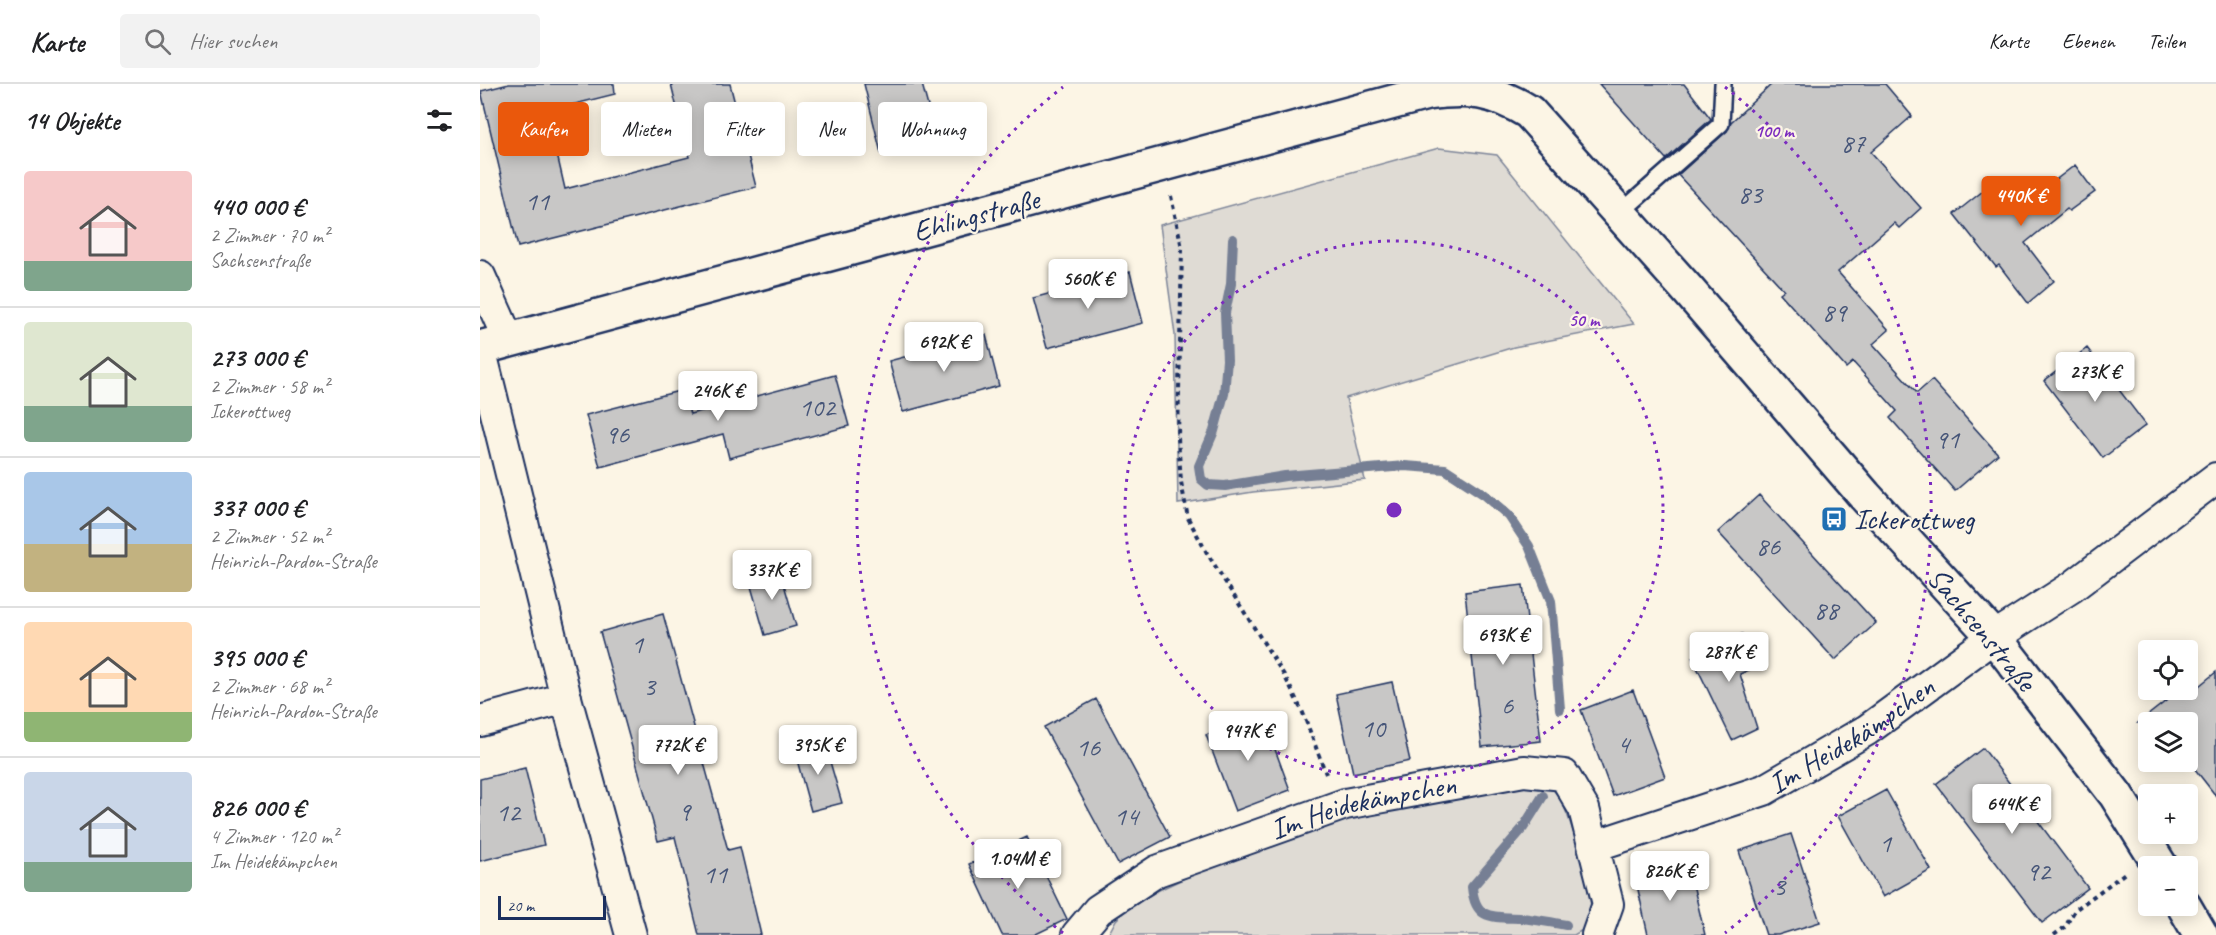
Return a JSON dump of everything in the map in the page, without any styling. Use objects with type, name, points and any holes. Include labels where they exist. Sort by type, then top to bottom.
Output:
[{"type":"street","name":"Sachsenstraße","points":[[1472,87],[1503,97],[1529,112],[1865,496],[1994,637],[2116,795],[2154,856]]},
{"type":"street","name":"Ehlingstraße","points":[[490,345],[1427,93],[1472,87]]},
{"type":"street","points":[[480,276],[490,345],[566,698],[631,935]]},
{"type":"street","points":[[1994,637],[2072,587],[2216,478]]},
{"type":"street","name":"Im Heidekämpchen","points":[[1594,846],[1764,790],[1867,730],[1994,637]]},
{"type":"street","points":[[480,722],[566,698]]},
{"type":"street","name":"Im Heidekämpchen","points":[[1077,935],[1098,910],[1157,871],[1338,806],[1524,771],[1564,775],[1584,809],[1608,904],[1597,935]]},
{"type":"street","points":[[2190,916],[2201,935]]},
{"type":"lane","points":[[1619,214],[1721,124],[1723,84]]},
{"type":"path","points":[[1162,164],[1180,228],[1182,248],[1178,438],[1181,482],[1188,518],[1207,553],[1284,675],[1303,713],[1338,806]]},
{"type":"path","points":[[2054,935],[2065,927],[2075,910],[2138,872]]},
{"type":"shaded area","points":[[1439,148],[1497,155],[1634,324],[1514,347],[1346,398],[1365,480],[1253,492],[1178,504],[1175,335],[1160,225]]},
{"type":"shaded area","points":[[1532,784],[1551,788],[1558,796],[1578,848],[1593,917],[1591,925],[1574,935],[1108,935],[1116,920],[1127,909],[1157,891],[1204,869],[1328,821]]},
{"type":"building","points":[[509,84],[614,84],[615,94],[583,102],[498,102],[498,156],[557,156],[565,189],[692,156],[692,102],[675,102],[671,84],[730,84],[735,102],[704,102],[704,156],[748,156],[756,187],[518,247],[481,91]]},
{"type":"building","points":[[864,84],[922,84],[927,102],[878,102],[878,141]]},
{"type":"building","points":[[1599,84],[1684,84],[1711,119],[1666,159]]},
{"type":"building","points":[[1772,84],[1885,84],[1912,116],[1871,152],[1921,208],[1899,228],[1894,223],[1838,272],[1889,330],[1873,344],[1917,393],[1932,380],[1998,454],[1955,491],[1890,418],[1897,411],[1853,362],[1846,368],[1780,293],[1784,290],[1678,175],[1727,131],[1731,122]]},
{"type":"building","points":[[2075,165],[2095,192],[2069,211],[2067,209],[2025,243],[2054,281],[2028,303],[1999,265],[1996,267],[1954,214],[1998,179],[2020,207]]},
{"type":"building","points":[[1130,272],[1143,323],[1047,348],[1033,298]]},
{"type":"building","points":[[986,335],[999,386],[903,412],[889,361]]},
{"type":"building","points":[[2087,348],[2146,425],[2103,458],[2044,381]]},
{"type":"building","points":[[835,375],[849,426],[729,458],[723,434],[600,467],[586,415],[683,390],[690,414]]},
{"type":"building","points":[[1759,495],[1876,623],[1835,660],[1718,532]]},
{"type":"building","points":[[779,567],[796,626],[765,635],[748,576]]},
{"type":"building","points":[[1523,585],[1541,741],[1482,747],[1465,592]]},
{"type":"building","points":[[663,614],[728,850],[740,847],[761,935],[699,935],[675,837],[658,841],[600,632]]},
{"type":"building","points":[[1742,634],[1758,666],[1740,674],[1757,728],[1732,740],[1692,657]]},
{"type":"building","points":[[2216,672],[2216,796],[2197,772],[2198,712],[2152,712],[2167,700],[2198,700],[2198,687]]},
{"type":"building","points":[[1392,682],[1410,761],[1353,773],[1336,694]]},
{"type":"building","points":[[1633,690],[1665,777],[1613,796],[1581,710]]},
{"type":"building","points":[[1096,699],[1170,837],[1118,864],[1044,727]]},
{"type":"building","points":[[1262,714],[1290,790],[1235,811],[1206,735]]},
{"type":"building","points":[[824,741],[842,803],[811,811],[794,749]]},
{"type":"building","points":[[1983,748],[2088,888],[2042,923],[1936,784]]},
{"type":"building","points":[[525,768],[544,845],[480,861],[480,779]]},
{"type":"building","points":[[1886,790],[1931,870],[1883,897],[1838,816]]},
{"type":"building","points":[[1791,834],[1820,922],[1778,935],[1766,935],[1739,851]]},
{"type":"building","points":[[1027,837],[1067,919],[1034,935],[1002,935],[969,864]]},
{"type":"building","points":[[1688,863],[1705,935],[1648,935],[1635,876]]},
{"type":"waterway","points":[[1233,239],[1231,284],[1225,313],[1227,360],[1224,394],[1214,431],[1199,466],[1201,479],[1208,485],[1225,486],[1285,476],[1405,466],[1445,469],[1485,495],[1509,516],[1529,546],[1551,601],[1560,709]]},
{"type":"waterway","points":[[1543,796],[1523,828],[1472,887],[1477,906],[1487,915],[1566,925]]},
{"type":"place","name":"Ickerottweg","points":[[1834,519]]}]
